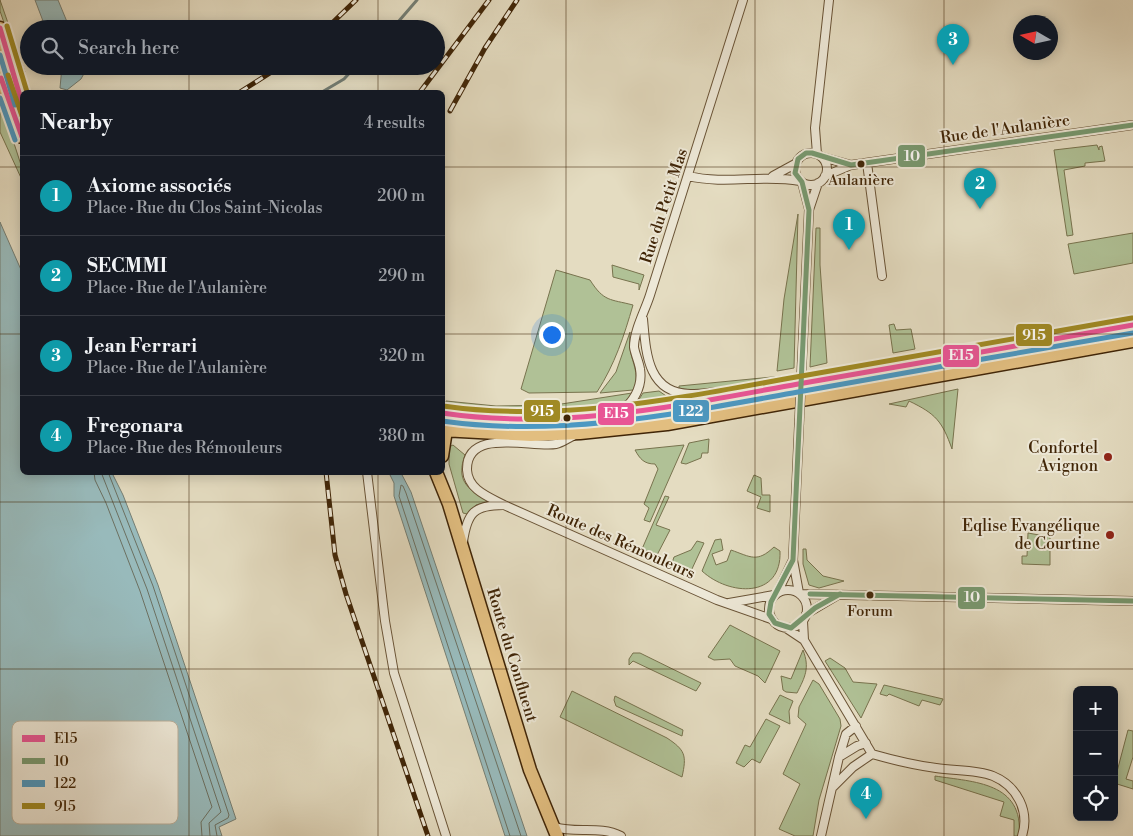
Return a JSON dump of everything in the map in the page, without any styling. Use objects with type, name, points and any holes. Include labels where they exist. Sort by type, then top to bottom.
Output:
[{"type":"main road","points":[[0,28],[20,96]]},
{"type":"main road","points":[[0,74],[20,131]]},
{"type":"main road","points":[[445,424],[476,417],[540,420],[618,414],[764,392],[1133,325]]},
{"type":"main road","points":[[445,424],[513,435],[580,433],[667,424],[1133,340]]},
{"type":"main road","name":"Route du Confluent","points":[[439,476],[530,770],[556,832]]},
{"type":"street","name":"Rue du Petit Mas","points":[[618,414],[633,401],[639,386],[640,368],[634,348],[636,331],[643,317],[743,0]]},
{"type":"street","points":[[688,176],[739,181],[772,177],[812,185],[818,183],[825,176],[826,166],[819,156],[815,128],[829,0]]},
{"type":"street","name":"Rue de l'Aulanière","points":[[825,176],[850,165],[1133,125]]},
{"type":"street","points":[[772,177],[795,164],[806,153],[819,156]]},
{"type":"street","name":"Rue de l'Aulanière","points":[[819,156],[850,165]]},
{"type":"street","points":[[866,163],[882,276]]},
{"type":"street","points":[[795,164],[795,174],[801,182],[809,210]]},
{"type":"street","points":[[804,640],[806,603],[800,594],[793,560],[809,210],[818,183]]},
{"type":"street","points":[[643,317],[646,354],[654,376],[664,386],[675,392],[691,394],[727,390],[764,392]]},
{"type":"street","name":"Route des Rémouleurs","points":[[580,433],[556,444],[494,443],[477,448],[468,461],[468,477],[471,483],[482,493],[504,505],[727,603],[771,619]]},
{"type":"street","points":[[366,475],[385,621],[394,673],[446,836]]},
{"type":"street","points":[[462,548],[468,520],[475,511],[484,505],[504,505]]},
{"type":"street","points":[[793,560],[768,606],[771,619],[775,624],[786,628],[804,640],[872,754],[909,764],[993,776],[1010,787],[1022,803],[1025,828],[1022,836]]},
{"type":"street","points":[[727,603],[789,589],[800,594],[1133,601]]},
{"type":"street","points":[[786,628],[795,627],[804,617],[840,594]]},
{"type":"street","points":[[821,836],[846,734],[856,726]]},
{"type":"street","points":[[839,758],[857,746],[866,743]]},
{"type":"street","points":[[833,787],[853,767],[872,754]]},
{"type":"street","points":[[556,832],[590,829],[616,835]]},
{"type":"street","points":[[596,836],[605,831]]},
{"type":"green space","points":[[0,0],[20,58],[20,70],[0,11]]},
{"type":"green space","points":[[0,100],[20,162],[20,176],[0,132]]},
{"type":"green space","points":[[1097,145],[1099,150],[1099,147],[1102,146],[1105,161],[1085,163],[1085,166],[1064,170],[1073,235],[1067,236],[1054,150]]},
{"type":"green space","points":[[798,214],[794,368],[777,371],[784,299]]},
{"type":"green space","points":[[816,228],[820,228],[820,265],[827,363],[810,367]]},
{"type":"green space","points":[[1133,233],[1133,263],[1074,274],[1068,244]]},
{"type":"green space","points":[[612,265],[644,275],[639,290],[639,284],[613,277]]},
{"type":"green space","points":[[556,270],[590,280],[604,296],[633,305],[618,350],[597,392],[529,393],[521,389]]},
{"type":"green space","points":[[894,324],[896,330],[911,329],[915,349],[893,353],[889,325]]},
{"type":"green space","points":[[1133,329],[1133,335],[809,394],[810,387]]},
{"type":"green space","points":[[630,332],[630,349],[636,375],[633,390],[600,393],[616,372]]},
{"type":"green space","points":[[793,375],[793,379],[735,388],[690,390],[679,388],[679,386]]},
{"type":"green space","points":[[958,389],[952,449],[937,419],[926,410],[909,401],[906,407],[889,404]]},
{"type":"green space","points":[[792,390],[791,398],[657,420],[546,430],[546,425]]},
{"type":"green space","points":[[659,391],[669,398],[669,402],[635,406],[643,393]]},
{"type":"green space","points":[[632,393],[632,397],[612,408],[559,413],[517,413],[446,408],[446,401],[496,406],[555,405]]},
{"type":"green space","points":[[709,439],[708,453],[702,453],[701,458],[686,464],[681,463],[689,443]]},
{"type":"green space","points":[[453,445],[465,455],[462,471],[465,483],[474,492],[488,499],[487,502],[476,505],[467,514],[463,513],[449,464],[449,447]]},
{"type":"green space","points":[[684,445],[650,522],[644,520],[649,508],[644,504],[658,469],[655,464],[643,460],[635,450]]},
{"type":"green space","points":[[754,475],[761,478],[762,495],[770,495],[770,512],[757,508],[761,497],[747,491]]},
{"type":"green space","points":[[665,496],[669,497],[656,525],[670,530],[657,555],[642,549]]},
{"type":"green space","points":[[1028,533],[1050,537],[1050,565],[1022,564],[1022,556],[1027,556]]},
{"type":"green space","points":[[721,539],[723,550],[712,554],[716,565],[727,561],[731,550],[754,557],[763,555],[774,547],[780,551],[778,567],[772,578],[763,585],[752,588],[739,588],[726,585],[702,571],[715,540]]},
{"type":"green space","points":[[697,541],[704,543],[691,571],[672,563],[674,557],[691,550]]},
{"type":"green space","points":[[803,549],[806,549],[807,560],[823,576],[844,581],[819,588],[809,585],[803,564]]},
{"type":"green space","points":[[730,625],[780,651],[765,683],[758,676],[735,666],[730,659],[714,660],[708,657]]},
{"type":"green space","points":[[803,650],[806,672],[802,682],[797,693],[786,692],[783,690],[781,676],[791,679]]},
{"type":"green space","points":[[633,653],[640,653],[701,683],[696,691],[633,661],[629,665],[629,659]]},
{"type":"green space","points":[[830,658],[845,668],[853,682],[877,684],[861,718],[825,661]]},
{"type":"green space","points":[[813,680],[819,684],[840,719],[841,726],[819,800],[813,836],[795,836],[779,829],[800,784],[783,774],[806,724],[798,717],[799,707]]},
{"type":"green space","points":[[884,685],[943,699],[940,705],[922,700],[919,706],[889,694],[887,696],[880,694]]},
{"type":"green space","points":[[572,691],[673,742],[683,754],[682,777],[560,717]]},
{"type":"green space","points":[[780,695],[793,701],[789,711],[790,724],[769,714]]},
{"type":"green space","points":[[615,696],[683,730],[682,736],[616,706]]},
{"type":"green space","points":[[766,719],[780,726],[760,763],[752,759],[744,767],[736,763],[745,745],[750,747]]},
{"type":"green space","points":[[1128,730],[1133,731],[1133,757],[1126,779],[1133,781],[1133,789],[1118,784],[1118,768]]},
{"type":"green space","points":[[935,776],[980,783],[994,788],[1005,795],[1013,805],[1018,818],[1019,836],[1014,836],[1014,820],[1000,816],[1004,802],[935,780]]},
{"type":"water","points":[[35,0],[58,0],[66,20],[43,20]]},
{"type":"water","points":[[61,75],[83,75],[67,90],[60,88]]},
{"type":"water","points":[[0,222],[20,267],[20,475],[113,475],[123,495],[158,585],[236,819],[219,827],[222,836],[0,836]]},
{"type":"water","points":[[390,475],[402,475],[411,492],[527,836],[505,836],[394,496],[394,483]]},
{"type":"waterway","points":[[400,20],[417,0]]},
{"type":"waterway","points":[[325,90],[348,75]]},
{"type":"railway","points":[[335,20],[356,0]]},
{"type":"railway","points":[[445,59],[489,0]]},
{"type":"railway","points":[[450,111],[485,48],[517,0]]},
{"type":"railway","points":[[243,90],[267,75]]},
{"type":"railway","points":[[422,90],[433,75]]},
{"type":"railway","points":[[326,475],[335,555],[346,594],[428,836]]},
{"type":"transit line","name":"915","points":[[7,26],[20,69]]},
{"type":"transit line","name":"E15","points":[[0,28],[20,96]]},
{"type":"transit line","name":"122","points":[[0,55],[15,105]]},
{"type":"transit line","name":"915","points":[[8,75],[20,110]]},
{"type":"transit line","name":"915","points":[[22,75],[26,90]]},
{"type":"transit line","name":"E15","points":[[1,78],[20,131]]},
{"type":"transit line","name":"122","points":[[0,98],[15,140]]},
{"type":"transit line","name":"10","points":[[840,594],[815,608],[791,628],[775,623],[769,614],[771,602],[793,560],[809,210],[802,182],[795,173],[798,159],[806,153],[812,153],[851,165],[1133,125]]},
{"type":"transit line","name":"915","points":[[445,406],[532,412],[620,406],[708,393],[1132,318]]},
{"type":"transit line","name":"E15","points":[[445,413],[487,418],[532,419],[621,413],[710,400],[1133,325]]},
{"type":"transit line","name":"122","points":[[445,421],[532,427],[621,421],[710,408],[1133,333]]},
{"type":"transit line","name":"10","points":[[810,594],[1133,601]]},
{"type":"place","name":"Jean Ferrari","points":[[953,65]]},
{"type":"place","name":"Aulanière","points":[[861,164]]},
{"type":"place","name":"SECMMI","points":[[980,209]]},
{"type":"place","name":"Axiome associés","points":[[849,250]]},
{"type":"place","name":"Confortel Avignon","points":[[1108,457]]},
{"type":"place","name":"Eqlise Evangélique de Courtine","points":[[1110,535]]},
{"type":"place","name":"Forum","points":[[870,595]]},
{"type":"place","name":"Fregonara","points":[[866,819]]}]
